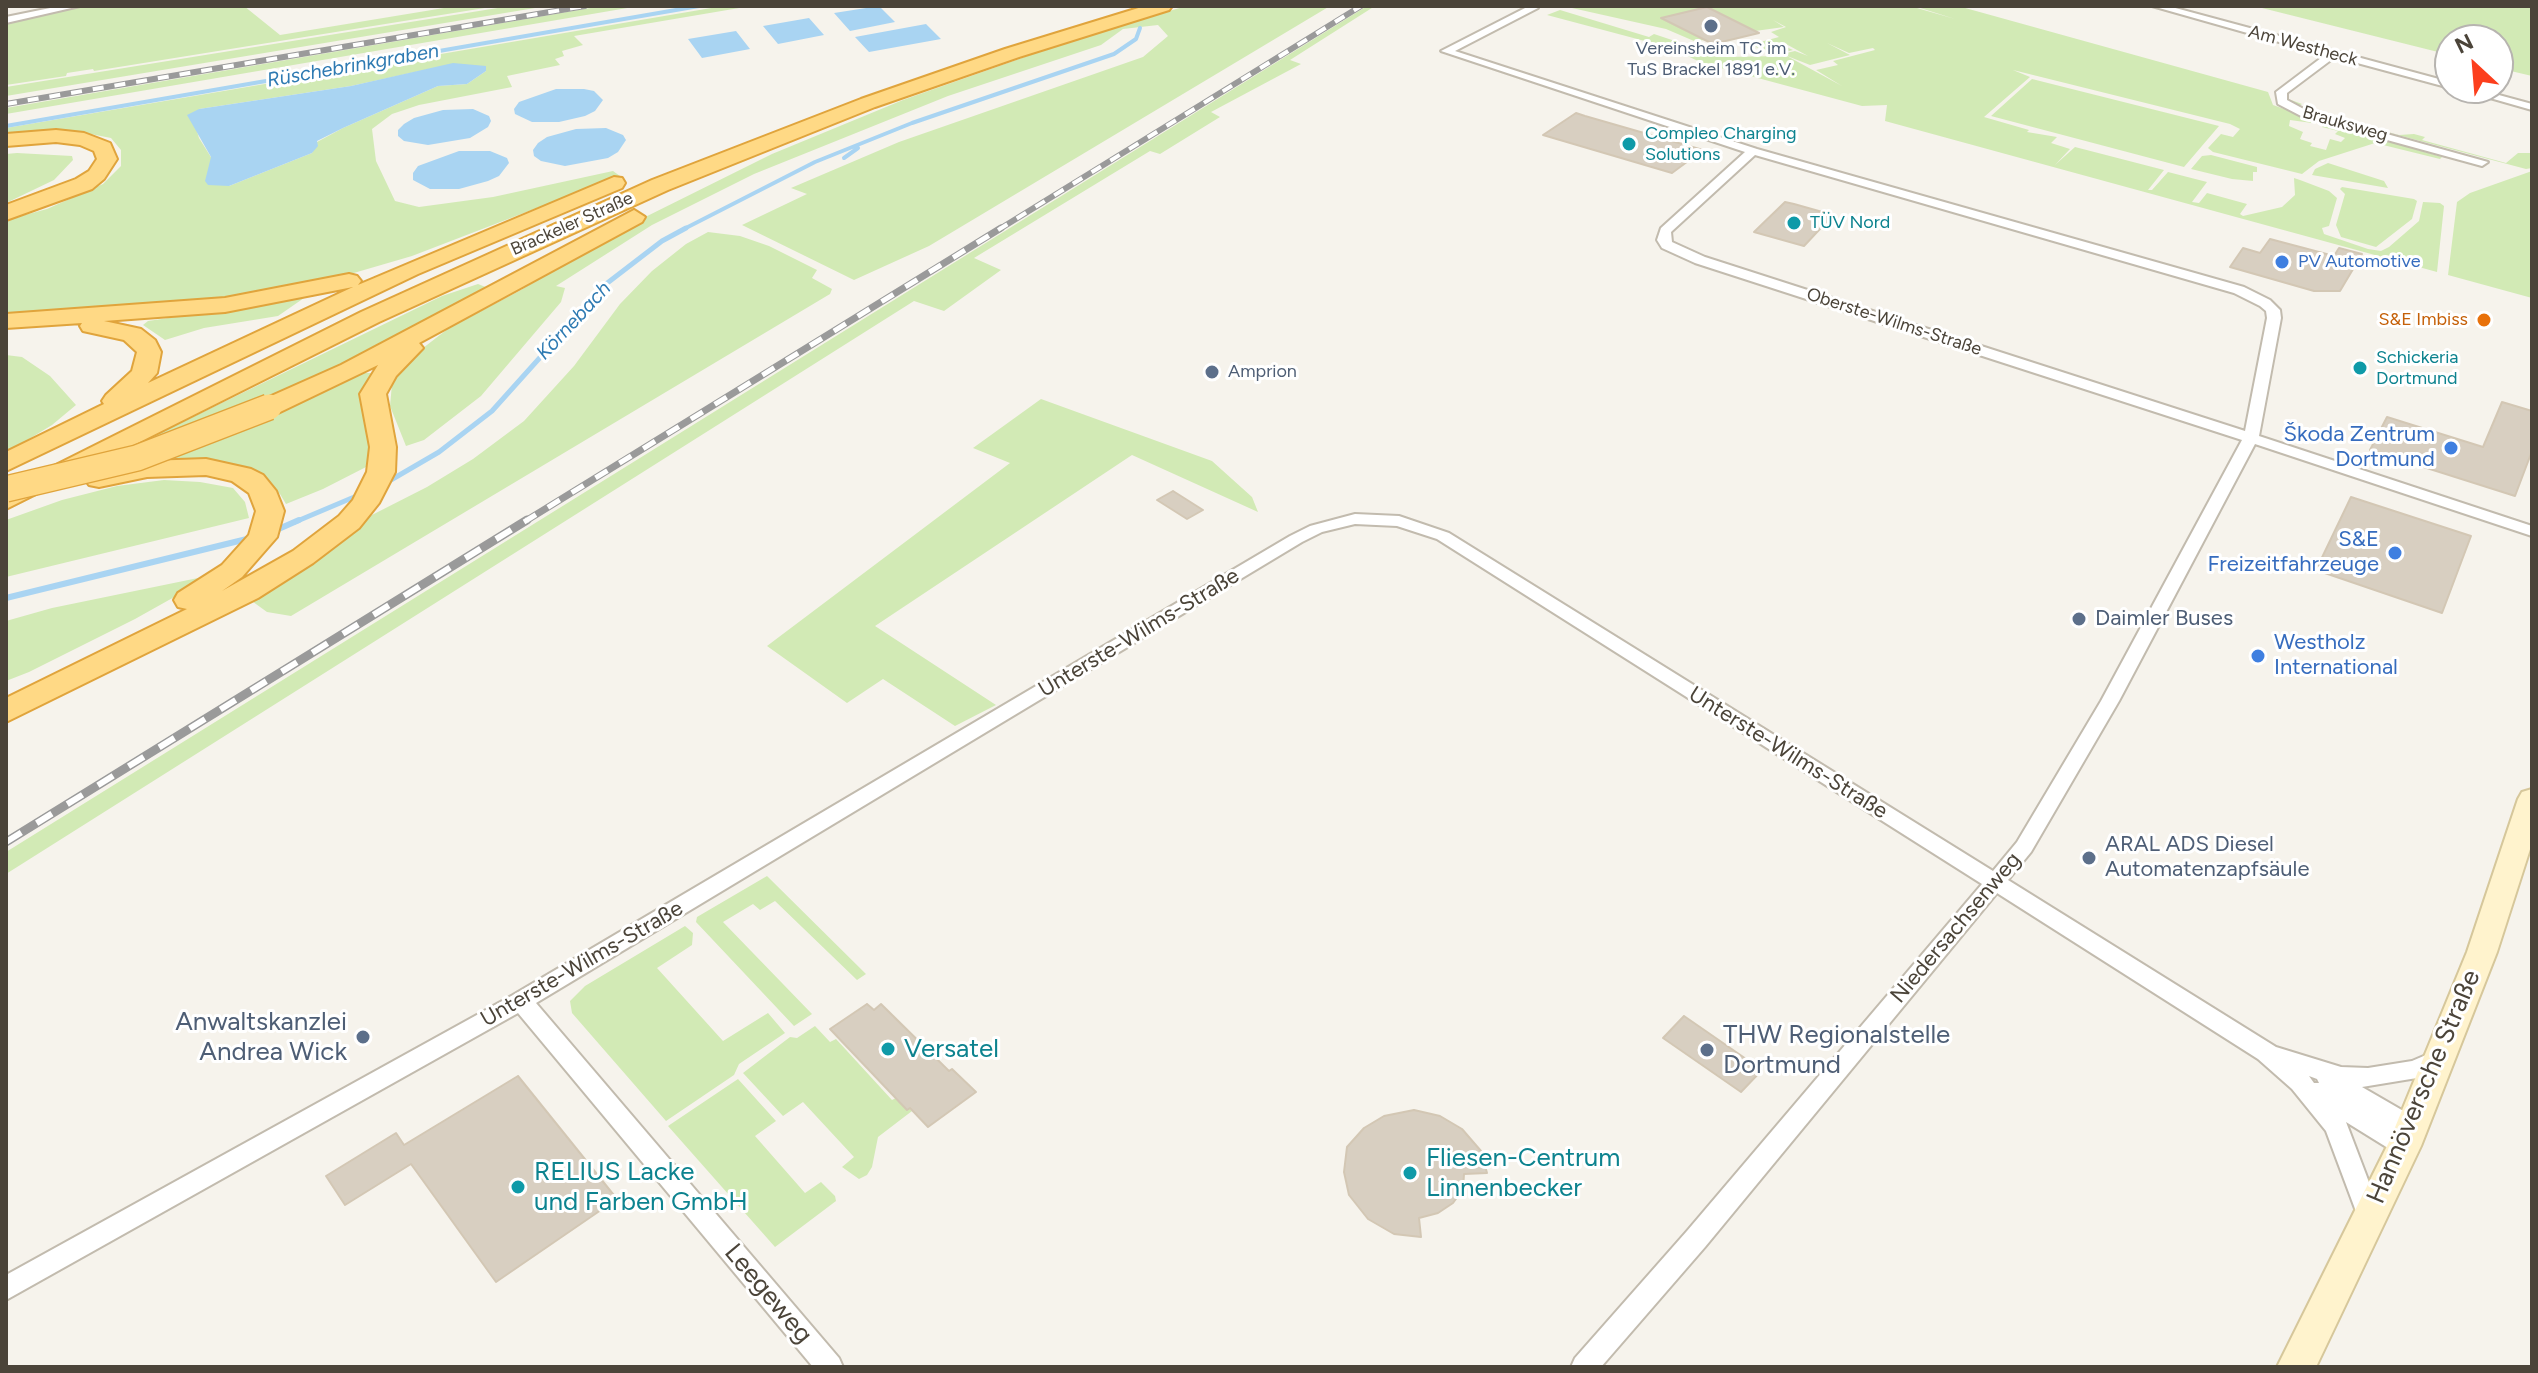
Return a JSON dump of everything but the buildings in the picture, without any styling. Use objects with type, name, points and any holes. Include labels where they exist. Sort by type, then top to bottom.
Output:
[{"type":"highway","name":"Brackeler Straße","points":[[6,483],[250,359],[456,262],[672,170],[902,82],[1132,6]]},
{"type":"highway","name":"Brackeler Straße","points":[[6,501],[241,380],[514,249],[723,160],[954,73],[1163,6]]},
{"type":"highway","points":[[6,489],[137,458],[269,407],[350,370],[683,192],[954,73]]},
{"type":"highway","points":[[49,440],[298,321],[589,192],[858,93],[902,82]]},
{"type":"highway","points":[[6,143],[72,143],[87,148],[95,159],[86,174],[70,184],[6,211]]},
{"type":"highway","points":[[6,321],[173,310],[266,299],[343,283],[474,241]]},
{"type":"highway","points":[[6,691],[280,572],[349,522],[377,485],[383,458],[373,394],[385,372],[421,340],[471,306]]},
{"type":"highway","points":[[6,337],[61,326],[122,330],[146,345],[148,365],[138,381],[111,405],[6,463]]},
{"type":"highway","points":[[6,513],[80,484],[117,474],[176,466],[206,467],[241,475],[253,481],[266,498],[270,511],[263,537],[255,547],[189,611],[6,711]]},
{"type":"main road","name":"Hannöversche Straße","points":[[2296,1367],[2408,1137],[2442,1057],[2482,952],[2532,799]]},
{"type":"street","points":[[6,20],[75,6]]},
{"type":"street","name":"Am Westheck","points":[[2157,6],[2434,81]]},
{"type":"street","points":[[1533,8],[1446,51],[1753,151],[2256,297],[2273,310],[2274,318],[2251,438]]},
{"type":"street","name":"Brauksweg","points":[[2333,54],[2281,92],[2282,102],[2307,115],[2482,162]]},
{"type":"street","name":"Oberste-Wilms-Straße","points":[[1753,151],[1665,231],[1663,240],[1667,245],[1700,260],[2251,438],[2530,532]]},
{"type":"street","name":"Niedersachsenweg","points":[[1584,1367],[1696,1239],[2024,847],[2102,714],[2251,438]]},
{"type":"street","name":"Unterste-Wilms-Straße","points":[[6,1288],[521,1001],[1296,539],[1316,529],[1355,519],[1399,521],[1443,536],[2266,1052],[2408,1137]]},
{"type":"street","name":"Leegeweg","points":[[521,1001],[830,1367]]},
{"type":"street","name":"Unterste-Wilms-Straße","points":[[2304,1074],[2368,1078],[2415,1070],[2442,1057]]},
{"type":"street","name":"Unterste-Wilms-Straße","points":[[2304,1074],[2336,1126],[2369,1214]]},
{"type":"green space","points":[[83,6],[244,6],[280,35],[456,6],[497,6],[6,85],[6,22]]},
{"type":"green space","points":[[510,6],[547,6],[6,96],[6,87]]},
{"type":"green space","points":[[602,6],[639,6],[6,114],[6,108]]},
{"type":"green space","points":[[723,6],[751,6],[574,36],[583,45],[562,51],[564,56],[555,59],[560,65],[507,76],[512,87],[419,105],[392,114],[372,129],[376,161],[395,201],[419,207],[493,197],[613,171],[620,176],[412,256],[340,277],[238,297],[6,316],[6,220],[47,209],[103,184],[121,166],[121,150],[111,138],[70,130],[6,136],[6,128]],"holes":[[[434,68],[486,71],[467,84],[438,86],[343,128],[317,142],[312,153],[229,186],[199,138],[195,125],[199,109],[351,86]]]},
{"type":"green space","points":[[1186,6],[1330,6],[929,246],[854,280],[742,225],[807,194],[791,188],[899,142],[1143,57],[1168,36],[1158,25],[1123,29],[1101,45],[948,96],[754,174],[652,225],[556,286],[565,288],[561,302],[481,396],[424,440],[406,446],[390,406],[392,384],[401,365],[449,328],[521,290],[607,236],[772,154],[903,100],[1070,41]]},
{"type":"green space","points":[[1367,6],[1375,6],[1290,60],[1301,64],[1211,112],[1220,117],[1160,154],[1150,151],[974,258],[1001,270],[944,311],[914,301],[6,874],[6,852]]},
{"type":"green space","points":[[1563,6],[1910,6],[1955,19],[1914,6],[1958,6],[2268,92],[2273,105],[2315,120],[2312,123],[2290,120],[2289,126],[2303,132],[2300,139],[2312,143],[2310,146],[2326,150],[2330,139],[2341,142],[2345,138],[2335,134],[2338,131],[2322,127],[2326,123],[2442,157],[2375,143],[2319,161],[2302,174],[2213,152],[2208,148],[2221,134],[2233,137],[2240,129],[2230,124],[2013,70],[2030,77],[1984,117],[2029,130],[2027,132],[2057,137],[2051,143],[2070,149],[2055,165],[2075,147],[2164,170],[2148,190],[2152,190],[2168,172],[2207,182],[2192,202],[2199,203],[2207,193],[2247,204],[2240,214],[2243,216],[2282,207],[2295,195],[2294,178],[2300,180],[2329,191],[2337,198],[2329,226],[2322,228],[2324,234],[2368,249],[2381,251],[2389,247],[2419,221],[2423,202],[2440,203],[2444,206],[2437,272],[1885,121],[1887,105],[1862,106],[1702,63],[1671,48],[1547,15],[1560,10],[1649,37],[1654,34],[1723,57],[1787,56],[1842,86],[1816,70],[1838,65],[1833,61],[1875,50],[1873,48],[1849,53],[1827,43],[1850,55],[1810,65],[1782,54],[1795,51],[1808,56],[1786,44],[1784,46],[1793,50],[1778,54],[1749,45],[1779,37],[1771,32],[1786,27],[1773,20],[1784,27],[1755,31],[1707,7],[1662,18],[1705,40],[1694,41],[1666,29]]},
{"type":"green space","points":[[2254,6],[2532,6],[2532,76],[2514,72],[2514,24],[2434,24],[2434,51]]},
{"type":"green space","points":[[2032,79],[2219,126],[2184,167],[1991,116]]},
{"type":"green space","points":[[2414,134],[2425,137],[2422,140],[2506,163],[2518,153],[2532,153],[2532,168],[2526,169],[2400,135]]},
{"type":"green space","points":[[6,154],[72,156],[73,160],[54,180],[6,203]]},
{"type":"green space","points":[[2211,155],[2257,167],[2257,172],[2253,172],[2253,181],[2191,169],[2202,156]]},
{"type":"green space","points":[[2328,163],[2384,181],[2388,188],[2312,175],[2315,169]]},
{"type":"green space","points":[[2532,171],[2532,298],[2448,275],[2457,202],[2470,193]]},
{"type":"green space","points":[[2340,189],[2414,199],[2417,201],[2412,219],[2376,247],[2341,237],[2336,225],[2345,194]]},
{"type":"green space","points":[[708,232],[740,236],[769,246],[817,270],[812,278],[832,289],[830,294],[291,616],[267,612],[249,599],[368,517],[473,459],[524,421],[574,366],[620,304],[652,271],[686,244]]},
{"type":"green space","points":[[478,284],[488,288],[311,382],[129,448],[442,296]]},
{"type":"green space","points":[[304,298],[278,316],[204,328],[165,340],[143,325],[148,321]]},
{"type":"green space","points":[[6,355],[22,357],[50,376],[76,405],[52,425],[6,453]]},
{"type":"green space","points":[[355,373],[371,373],[366,386],[364,415],[371,453],[368,466],[323,489],[286,504],[280,494],[260,477],[228,464],[191,461],[149,464],[249,427]]},
{"type":"green space","points":[[1041,399],[1212,461],[1252,497],[1258,512],[1132,455],[875,626],[996,705],[955,726],[883,679],[847,703],[767,646],[1010,463],[973,448]]},
{"type":"green space","points":[[164,480],[233,488],[245,502],[249,518],[6,577],[6,520],[62,500],[117,486]]},
{"type":"green space","points":[[198,578],[185,591],[135,619],[6,681],[6,621],[52,608]]},
{"type":"green space","points":[[767,876],[866,974],[857,980],[775,901],[760,910],[753,904],[723,922],[812,1014],[794,1026],[696,922],[697,917]]},
{"type":"green space","points":[[685,926],[693,933],[692,945],[657,968],[723,1041],[768,1013],[785,1033],[739,1064],[734,1075],[666,1121],[572,1013],[570,1001],[585,986]]},
{"type":"green space","points":[[815,1026],[830,1042],[836,1039],[892,1100],[896,1098],[912,1111],[878,1137],[872,1167],[867,1175],[859,1179],[842,1167],[854,1157],[803,1102],[783,1116],[743,1073],[790,1037],[797,1038]]},
{"type":"green space","points":[[738,1079],[776,1121],[755,1136],[805,1193],[821,1182],[835,1196],[836,1201],[775,1247],[668,1126]]},
{"type":"water","points":[[879,6],[895,22],[850,31],[834,13]]},
{"type":"water","points":[[809,18],[824,35],[778,44],[763,26]]},
{"type":"water","points":[[926,24],[941,39],[869,52],[855,37]]},
{"type":"water","points":[[736,31],[750,49],[702,58],[688,39]]},
{"type":"water","points":[[453,63],[486,66],[486,71],[467,84],[438,86],[343,128],[317,141],[318,146],[312,153],[229,186],[208,185],[205,181],[211,157],[187,115],[199,109],[351,86]]},
{"type":"water","points":[[556,89],[594,91],[603,100],[595,111],[585,116],[559,122],[532,122],[515,114],[514,109],[519,102]]},
{"type":"water","points":[[473,109],[489,116],[491,121],[488,127],[470,138],[428,145],[404,141],[398,136],[398,130],[414,118],[443,110]]},
{"type":"water","points":[[606,128],[623,135],[626,140],[618,152],[608,158],[565,166],[541,161],[534,156],[533,150],[547,137],[576,129]]},
{"type":"water","points":[[459,151],[490,151],[507,158],[509,163],[499,176],[459,189],[430,189],[413,180],[418,166]]},
{"type":"waterway","name":"Rüschebrinkgraben","points":[[6,126],[699,6]]},
{"type":"waterway","name":"Körnebach","points":[[682,230],[815,162],[912,123],[1114,54],[1136,39],[1140,28]]},
{"type":"waterway","points":[[844,158],[858,148]]},
{"type":"waterway","name":"Körnebach","points":[[384,484],[439,452],[492,411],[606,284],[662,241],[686,228]]},
{"type":"waterway","name":"Körnebach","points":[[295,522],[359,495]]},
{"type":"waterway","name":"Körnebach","points":[[274,531],[299,520]]},
{"type":"waterway","name":"Körnebach","points":[[6,598],[251,538]]},
{"type":"railway","points":[[6,104],[585,6]]},
{"type":"railway","points":[[998,230],[1361,6]]},
{"type":"railway","points":[[524,522],[1001,228]]},
{"type":"railway","points":[[6,842],[527,520]]},
{"type":"place","name":"Vereinsheim TC im TuS Brackel 1891 e.V.","points":[[1711,26]]},
{"type":"place","name":"Compleo Charging Solutions","points":[[1629,144]]},
{"type":"place","name":"TÜV Nord","points":[[1794,223]]},
{"type":"place","name":"PV Automotive","points":[[2282,262]]},
{"type":"place","name":"S&E Imbiss","points":[[2484,320]]},
{"type":"place","name":"Schickeria Dortmund","points":[[2360,368]]},
{"type":"place","name":"Amprion","points":[[1212,372]]},
{"type":"place","name":"Škoda Zentrum Dortmund","points":[[2451,448]]},
{"type":"place","name":"S&E Freizeitfahrzeuge","points":[[2395,553]]},
{"type":"place","name":"Daimler Buses","points":[[2079,619]]},
{"type":"place","name":"Westholz International","points":[[2258,656]]},
{"type":"place","name":"ARAL ADS Diesel Automatenzapfsäule","points":[[2089,858]]},
{"type":"place","name":"Anwaltskanzlei Andrea Wick","points":[[363,1037]]},
{"type":"place","name":"Versatel","points":[[888,1049]]},
{"type":"place","name":"THW Regionalstelle Dortmund","points":[[1707,1050]]},
{"type":"place","name":"Fliesen-Centrum Linnenbecker","points":[[1410,1173]]},
{"type":"place","name":"RELIUS Lacke und Farben GmbH","points":[[518,1187]]}]
